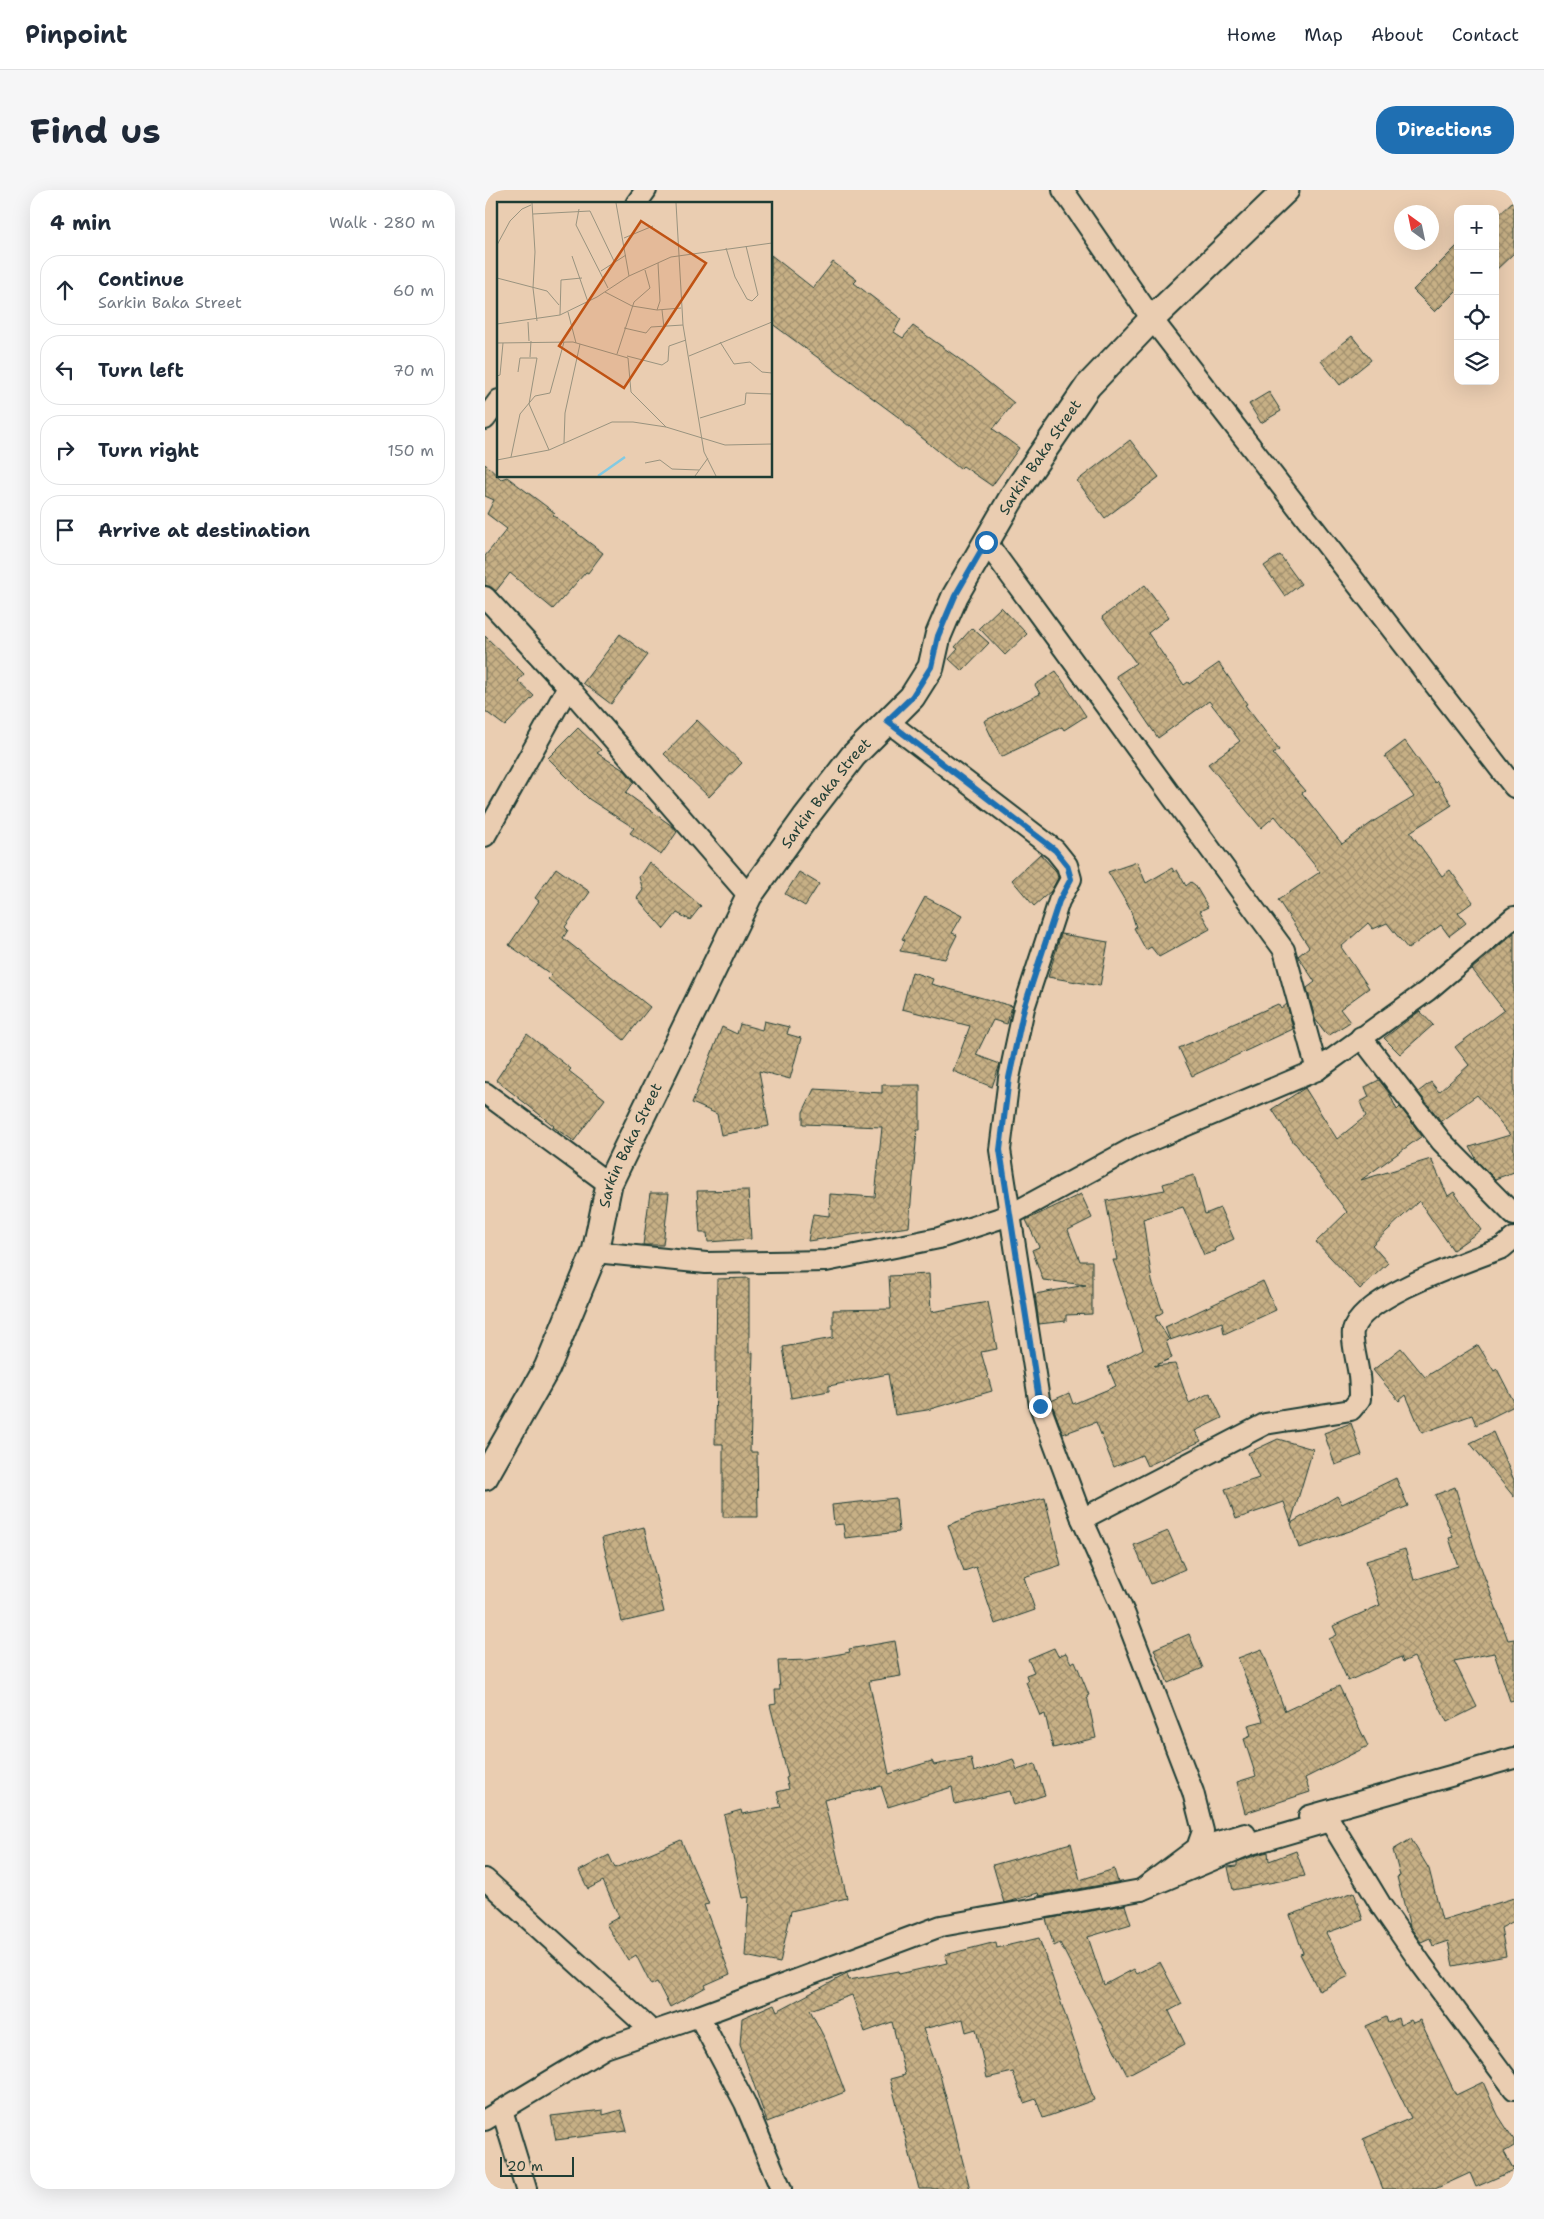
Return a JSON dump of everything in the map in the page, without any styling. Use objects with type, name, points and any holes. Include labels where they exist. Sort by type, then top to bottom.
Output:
[{"type":"street","points":[[638,202],[646,190]]},
{"type":"street","points":[[1063,190],[1152,319],[1514,787]]},
{"type":"street","name":"Sarkin Baka Street","points":[[485,1477],[547,1368],[595,1252],[609,1184],[749,896],[853,756],[912,697],[931,667],[938,636],[955,596],[1014,494],[1088,386],[1152,319],[1286,190]]},
{"type":"street","points":[[485,419],[497,403]]},
{"type":"street","points":[[986,542],[1284,950],[1317,1070]]},
{"type":"street","points":[[485,597],[568,688],[749,896]]},
{"type":"street","points":[[485,836],[568,688]]},
{"type":"street","points":[[887,721],[1055,850],[1067,865],[1071,879],[1059,901],[1024,1008],[1009,1078],[1000,1150],[1040,1406],[1082,1519],[1125,1615],[1193,1792],[1203,1831],[1197,1848]]},
{"type":"street","points":[[595,1252],[705,1262],[826,1260],[939,1238],[1010,1215],[1135,1147],[1317,1070],[1427,990],[1514,917]]},
{"type":"street","points":[[1361,1037],[1441,1141],[1514,1215]]},
{"type":"street","points":[[485,1093],[609,1184]]},
{"type":"street","points":[[1082,1519],[1265,1424],[1351,1410],[1360,1399],[1360,1380],[1353,1332],[1357,1322],[1367,1310],[1397,1290],[1501,1248],[1514,1238]]},
{"type":"street","points":[[1141,1890],[1197,1848],[1514,1758]]},
{"type":"street","points":[[526,2189],[493,2115],[605,2048],[699,2016],[941,1926],[1141,1890],[1248,1844],[1330,1821],[1382,1907],[1422,1965],[1514,2089]]},
{"type":"street","points":[[485,1879],[653,2032]]},
{"type":"street","points":[[699,2016],[745,2102],[781,2189]]},
{"type":"building","points":[[1514,200],[1514,253],[1499,267],[1499,250],[1499,214]]},
{"type":"building","points":[[1454,249],[1454,293],[1435,312],[1413,290]]},
{"type":"building","points":[[773,257],[813,288],[833,262],[857,280],[854,283],[901,319],[894,332],[903,338],[913,326],[958,358],[1014,403],[993,429],[1019,448],[992,486],[963,466],[960,469],[905,422],[773,324]]},
{"type":"building","points":[[1352,336],[1371,360],[1340,385],[1321,361]]},
{"type":"building","points":[[1269,392],[1281,411],[1261,423],[1249,404]]},
{"type":"building","points":[[1130,440],[1159,477],[1105,518],[1077,481]]},
{"type":"building","points":[[485,464],[497,475],[497,478],[508,478],[555,513],[553,515],[603,553],[588,573],[586,572],[553,609],[510,573],[496,591],[485,585],[485,556],[507,529],[487,514],[494,500],[485,496]]},
{"type":"building","points":[[1280,555],[1301,584],[1285,596],[1264,566]]},
{"type":"building","points":[[1145,585],[1169,617],[1148,633],[1184,685],[1188,682],[1189,684],[1219,663],[1247,704],[1245,705],[1279,750],[1273,754],[1305,791],[1302,793],[1342,844],[1374,821],[1414,797],[1385,756],[1405,741],[1435,783],[1437,781],[1452,805],[1410,832],[1442,876],[1450,870],[1473,902],[1458,913],[1466,923],[1449,936],[1441,925],[1408,949],[1387,923],[1373,929],[1368,923],[1341,947],[1369,988],[1340,1009],[1350,1022],[1328,1036],[1315,1019],[1307,988],[1315,982],[1298,956],[1309,947],[1278,900],[1320,872],[1275,816],[1261,828],[1208,764],[1240,741],[1209,701],[1158,738],[1116,676],[1136,663],[1102,617]]},
{"type":"building","points":[[1001,607],[1027,634],[1005,655],[979,628]]},
{"type":"building","points":[[972,628],[989,643],[962,671],[949,659],[958,649],[955,647]]},
{"type":"building","points":[[620,634],[648,655],[611,704],[583,683]]},
{"type":"building","points":[[485,636],[524,674],[518,681],[534,696],[505,726],[485,711]]},
{"type":"building","points":[[1056,671],[1086,716],[1064,730],[1062,727],[1001,757],[984,721],[1040,694],[1035,685]]},
{"type":"building","points":[[697,720],[742,763],[709,797],[664,754]]},
{"type":"building","points":[[578,728],[601,750],[597,753],[625,771],[634,782],[626,793],[672,826],[677,832],[661,855],[630,833],[634,828],[589,799],[548,758]]},
{"type":"building","points":[[1040,854],[1056,871],[1058,878],[1051,891],[1034,906],[1012,880]]},
{"type":"building","points":[[649,862],[701,906],[690,920],[677,913],[664,929],[637,898],[643,890],[639,877]]},
{"type":"building","points":[[1137,862],[1146,883],[1172,868],[1174,872],[1177,870],[1186,886],[1191,882],[1195,885],[1208,907],[1200,911],[1210,929],[1159,957],[1151,947],[1146,950],[1134,928],[1136,927],[1130,909],[1108,872]]},
{"type":"building","points":[[556,868],[590,892],[565,927],[568,930],[563,938],[650,1007],[624,1040],[548,979],[552,975],[509,945],[539,901],[535,898]]},
{"type":"building","points":[[799,872],[819,884],[805,906],[785,894]]},
{"type":"building","points":[[925,897],[962,916],[952,933],[957,935],[945,959],[900,951],[905,940],[902,939]]},
{"type":"building","points":[[1514,933],[1514,1172],[1495,1179],[1478,1162],[1470,1147],[1510,1135],[1477,1095],[1441,1121],[1418,1092],[1431,1082],[1439,1092],[1469,1065],[1455,1047],[1504,1010],[1472,969]]},
{"type":"building","points":[[1061,934],[1108,942],[1100,986],[1048,977]]},
{"type":"building","points":[[912,972],[933,979],[931,984],[1012,1006],[1007,1024],[993,1020],[976,1055],[1000,1064],[992,1087],[953,1071],[970,1026],[902,1009]]},
{"type":"building","points":[[1278,1004],[1281,1009],[1287,1004],[1293,1029],[1192,1076],[1179,1048]]},
{"type":"building","points":[[1420,1011],[1433,1025],[1400,1054],[1384,1038]]},
{"type":"building","points":[[764,1021],[789,1027],[787,1034],[801,1038],[790,1079],[759,1071],[769,1126],[721,1135],[717,1114],[692,1103],[722,1027],[737,1034],[740,1024],[762,1030]]},
{"type":"building","points":[[527,1034],[571,1069],[569,1071],[605,1099],[574,1141],[553,1127],[496,1080]]},
{"type":"building","points":[[1379,1080],[1389,1093],[1397,1110],[1400,1107],[1422,1136],[1361,1180],[1431,1159],[1448,1196],[1454,1192],[1481,1230],[1453,1250],[1419,1201],[1372,1245],[1388,1263],[1360,1289],[1316,1242],[1347,1212],[1294,1143],[1272,1109],[1305,1088],[1337,1139],[1366,1116],[1360,1102],[1369,1097],[1365,1087]]},
{"type":"building","points":[[882,1085],[920,1085],[920,1130],[917,1130],[909,1227],[808,1241],[813,1214],[829,1216],[830,1194],[875,1197],[882,1127],[803,1124],[803,1112],[814,1089],[882,1093]]},
{"type":"building","points":[[1194,1175],[1205,1214],[1220,1208],[1234,1239],[1215,1248],[1216,1251],[1204,1255],[1183,1207],[1143,1219],[1152,1281],[1163,1312],[1155,1317],[1169,1340],[1166,1341],[1172,1358],[1154,1366],[1175,1364],[1189,1403],[1210,1393],[1222,1418],[1195,1431],[1201,1441],[1147,1466],[1142,1455],[1114,1467],[1096,1422],[1063,1434],[1051,1401],[1069,1393],[1073,1404],[1116,1386],[1108,1367],[1143,1349],[1113,1260],[1117,1260],[1106,1201],[1165,1190],[1163,1184]]},
{"type":"building","points":[[748,1190],[751,1239],[708,1242],[707,1233],[700,1233],[697,1191]]},
{"type":"building","points":[[650,1193],[669,1193],[663,1245],[643,1245]]},
{"type":"building","points":[[1081,1194],[1092,1218],[1068,1230],[1080,1261],[1092,1261],[1092,1314],[1066,1315],[1066,1321],[1039,1324],[1035,1294],[1086,1285],[1043,1280],[1032,1250],[1039,1247],[1026,1220]]},
{"type":"building","points":[[929,1274],[931,1312],[988,1302],[997,1349],[981,1352],[992,1391],[927,1410],[895,1415],[888,1374],[829,1386],[829,1391],[791,1398],[783,1347],[833,1338],[833,1310],[891,1309],[889,1276]]},
{"type":"building","points":[[749,1278],[749,1353],[753,1352],[750,1452],[757,1452],[758,1517],[723,1517],[723,1444],[715,1444],[717,1279]]},
{"type":"building","points":[[1263,1281],[1276,1310],[1224,1334],[1222,1322],[1170,1340],[1165,1327]]},
{"type":"building","points":[[1478,1345],[1494,1371],[1497,1369],[1514,1402],[1514,1406],[1476,1425],[1472,1415],[1422,1433],[1406,1395],[1399,1401],[1373,1370],[1401,1348],[1425,1377]]},
{"type":"building","points":[[1351,1423],[1362,1455],[1335,1465],[1324,1433]]},
{"type":"building","points":[[1493,1432],[1514,1480],[1514,1497],[1470,1443]]},
{"type":"building","points":[[1278,1439],[1313,1449],[1291,1522],[1284,1502],[1236,1519],[1225,1489],[1259,1478],[1248,1453]]},
{"type":"building","points":[[1396,1478],[1408,1506],[1350,1531],[1299,1548],[1291,1523],[1337,1496],[1342,1504]]},
{"type":"building","points":[[1455,1487],[1476,1554],[1508,1640],[1514,1639],[1514,1700],[1510,1701],[1494,1653],[1454,1661],[1477,1707],[1447,1722],[1414,1657],[1403,1662],[1401,1657],[1348,1681],[1329,1639],[1337,1635],[1333,1626],[1380,1605],[1366,1561],[1405,1549],[1414,1580],[1458,1566],[1449,1538],[1453,1537],[1435,1495]]},
{"type":"building","points":[[896,1498],[899,1532],[845,1538],[843,1524],[834,1525],[832,1505]]},
{"type":"building","points":[[1045,1498],[1061,1565],[1024,1577],[1035,1610],[995,1624],[976,1567],[964,1571],[948,1525],[976,1515]]},
{"type":"building","points":[[644,1527],[664,1612],[622,1622],[602,1538]]},
{"type":"building","points":[[1168,1531],[1185,1569],[1151,1584],[1134,1545]]},
{"type":"building","points":[[1189,1634],[1203,1668],[1168,1683],[1154,1649]]},
{"type":"building","points":[[895,1641],[901,1676],[869,1681],[889,1774],[932,1761],[934,1765],[971,1758],[974,1772],[1013,1759],[1017,1770],[1035,1764],[1045,1795],[1014,1805],[1010,1791],[955,1804],[952,1787],[888,1807],[881,1786],[824,1800],[847,1898],[791,1911],[780,1963],[745,1956],[749,1897],[742,1898],[724,1815],[741,1810],[742,1814],[781,1807],[777,1792],[789,1789],[786,1778],[788,1777],[770,1705],[776,1704],[775,1690],[780,1690],[778,1661],[808,1660],[850,1652],[849,1649]]},
{"type":"building","points":[[1054,1648],[1058,1656],[1066,1653],[1071,1663],[1075,1661],[1089,1695],[1087,1696],[1096,1738],[1053,1748],[1045,1714],[1040,1716],[1026,1682],[1028,1681],[1026,1675],[1034,1672],[1028,1659]]},
{"type":"building","points":[[1262,1649],[1285,1711],[1339,1686],[1368,1746],[1305,1778],[1310,1792],[1245,1813],[1237,1782],[1256,1776],[1244,1739],[1251,1736],[1248,1725],[1263,1721],[1238,1658]]},
{"type":"building","points":[[1411,1839],[1429,1869],[1442,1920],[1514,1898],[1514,1921],[1501,1928],[1506,1956],[1453,1966],[1448,1941],[1433,1946],[1430,1938],[1421,1942],[1410,1927],[1397,1877],[1400,1876],[1393,1850]]},
{"type":"building","points":[[681,1840],[709,1904],[704,1905],[730,1974],[705,1985],[706,1987],[670,2007],[657,1982],[651,1985],[636,1955],[628,1960],[606,1924],[619,1917],[603,1881],[588,1889],[579,1871],[609,1855],[615,1868]]},
{"type":"building","points":[[1071,1843],[1080,1880],[1114,1869],[1118,1882],[1039,1896],[1038,1893],[1004,1903],[993,1865]]},
{"type":"building","points":[[1296,1851],[1305,1876],[1233,1890],[1228,1867],[1237,1866],[1237,1862],[1268,1852],[1269,1861]]},
{"type":"building","points":[[1354,1892],[1363,1920],[1326,1933],[1349,1976],[1319,1991],[1300,1954],[1303,1953],[1290,1915]]},
{"type":"building","points":[[1125,1905],[1131,1924],[1088,1937],[1104,1985],[1134,1969],[1137,1974],[1160,1962],[1182,2004],[1169,2011],[1185,2044],[1127,2075],[1060,1943],[1054,1946],[1046,1919]]},
{"type":"building","points":[[1039,1938],[1094,2100],[1043,2118],[1036,2099],[1024,2103],[1013,2072],[987,2078],[976,2029],[966,2032],[963,2019],[923,2029],[940,2075],[970,2189],[919,2189],[890,2079],[905,2075],[892,2022],[865,2032],[852,1995],[810,2010],[826,2041],[845,2092],[767,2122],[740,2045],[742,2018],[774,2004],[777,2011],[847,1974],[849,1980],[898,1971],[899,1974],[947,1963],[945,1955],[996,1942],[997,1948]]},
{"type":"building","points":[[1386,2017],[1388,2023],[1398,2018],[1400,2025],[1411,2020],[1413,2023],[1420,2020],[1456,2095],[1483,2082],[1498,2115],[1514,2140],[1514,2146],[1504,2152],[1514,2170],[1476,2187],[1470,2173],[1435,2189],[1383,2189],[1363,2139],[1411,2118],[1366,2026]]},
{"type":"building","points":[[603,2110],[603,2115],[621,2110],[627,2131],[556,2140],[551,2116]]},
{"type":"route","points":[[986,542],[955,596],[938,636],[931,667],[912,697],[887,721],[1055,850],[1067,865],[1071,879],[1059,901],[1024,1008],[1009,1078],[1000,1150],[1040,1406]]}]
